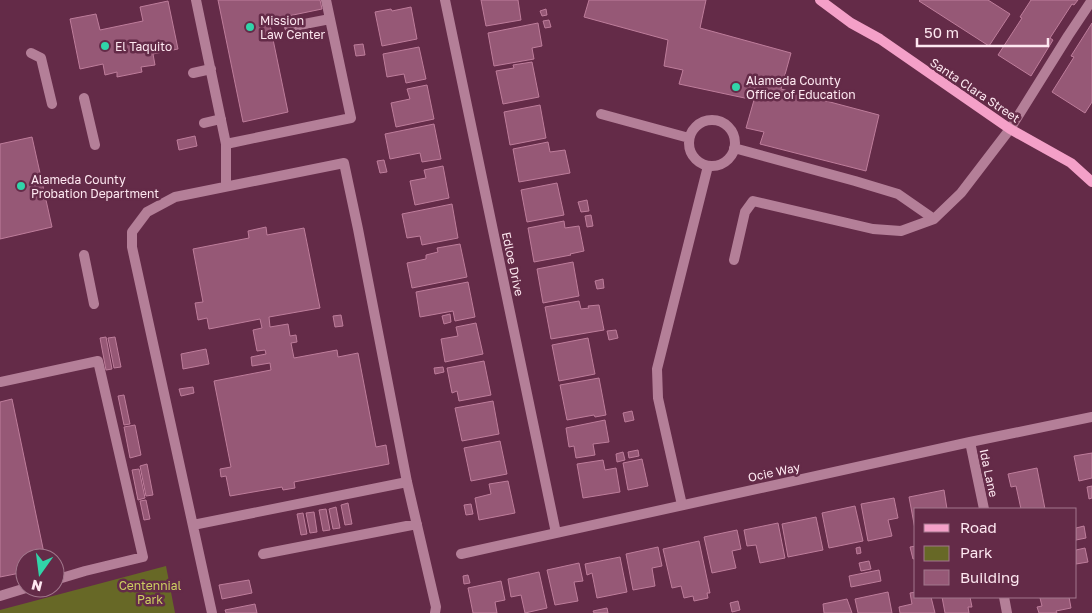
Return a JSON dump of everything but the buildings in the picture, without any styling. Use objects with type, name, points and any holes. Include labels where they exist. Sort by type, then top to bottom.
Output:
[{"type":"main road","name":"Santa Clara Street","points":[[820,0],[851,23],[880,40],[1010,129],[1071,163],[1092,182]]},
{"type":"street","points":[[196,0],[222,119],[226,144],[226,186]]},
{"type":"street","points":[[226,144],[351,118],[326,0]]},
{"type":"street","name":"Edloe Drive","points":[[445,0],[556,533]]},
{"type":"street","points":[[734,260],[745,212],[753,200],[873,229],[901,231],[934,219],[960,193],[1010,129],[1092,0]]},
{"type":"street","points":[[289,27],[330,19]]},
{"type":"street","points":[[31,53],[41,58],[52,104]]},
{"type":"street","points":[[193,73],[211,69]]},
{"type":"street","points":[[84,98],[95,145]]},
{"type":"street","points":[[601,114],[689,138]]},
{"type":"street","points":[[204,123],[222,119]]},
{"type":"street","points":[[712,120],[722,122],[730,128],[734,138],[734,148],[731,156],[724,162],[716,166],[708,166],[692,156],[689,138],[694,129],[702,122],[712,120]]},
{"type":"street","points":[[734,148],[898,194],[934,219]]},
{"type":"street","points":[[212,613],[132,247],[132,232],[147,212],[175,197],[344,163],[407,482],[436,608],[435,613]]},
{"type":"street","points":[[682,505],[658,398],[657,369],[708,166]]},
{"type":"street","points":[[84,255],[94,304]]},
{"type":"street","points":[[0,382],[98,361],[143,557],[65,577]]},
{"type":"street","name":"Ocie Way","points":[[461,554],[1092,417]]},
{"type":"street","name":"Ida Lane","points":[[970,442],[984,508]]},
{"type":"street","points":[[193,525],[407,482]]},
{"type":"street","points":[[263,554],[417,524]]},
{"type":"street","points":[[0,596],[15,591]]},
{"type":"street","points":[[1004,598],[1007,613]]},
{"type":"green space","name":"Centennial Park","points":[[166,566],[175,613],[0,613],[0,610],[45,598],[65,598],[65,593]]},
{"type":"place","name":"Mission Law Center","points":[[250,27]]},
{"type":"place","name":"El Taquito","points":[[105,46]]},
{"type":"place","name":"Alameda County Office of Education","points":[[736,87]]},
{"type":"place","name":"Alameda County Probation Department","points":[[21,186]]}]
